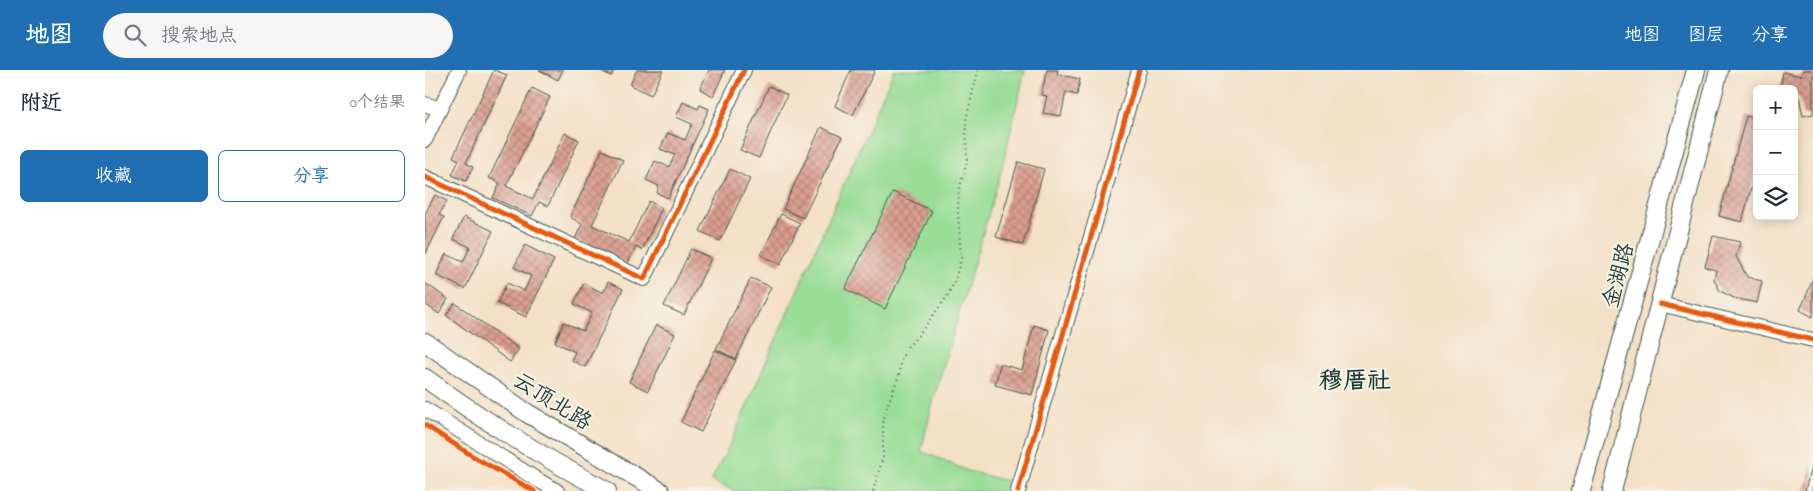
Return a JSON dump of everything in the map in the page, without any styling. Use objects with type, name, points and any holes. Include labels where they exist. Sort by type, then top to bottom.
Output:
[{"type":"main road","name":"金湖路","points":[[1581,491],[1696,70]]},
{"type":"main road","points":[[1612,491],[1719,70]]},
{"type":"main road","name":"云顶北路","points":[[425,342],[527,413],[660,491]]},
{"type":"main road","points":[[425,378],[563,468],[607,491]]},
{"type":"street","points":[[425,140],[459,70]]},
{"type":"street","points":[[425,178],[644,279],[744,70]]},
{"type":"street","points":[[1018,491],[1139,70]]},
{"type":"street","points":[[425,104],[440,110]]},
{"type":"street","points":[[1661,304],[1813,340]]},
{"type":"street","points":[[425,409],[557,491]]},
{"type":"path","points":[[873,491],[883,457],[883,422],[886,408],[898,378],[901,361],[906,348],[916,338],[947,297],[955,280],[961,258],[957,212],[959,190],[967,162],[966,120],[978,70]]},
{"type":"path","points":[[425,427],[472,459],[528,491]]},
{"type":"path","points":[[425,427],[534,491]]},
{"type":"green space","points":[[894,70],[1025,70],[1001,172],[934,398],[921,451],[968,471],[1010,482],[1007,491],[735,491],[711,481],[731,442]]},
{"type":"building","points":[[494,70],[507,75],[466,163],[473,167],[466,181],[452,175],[459,160],[453,157]]},
{"type":"building","points":[[539,70],[563,70],[558,80]]},
{"type":"building","points":[[599,70],[614,70],[611,76]]},
{"type":"building","points":[[637,70],[663,70],[651,95],[630,85]]},
{"type":"building","points":[[709,70],[725,70],[713,96],[700,89]]},
{"type":"building","points":[[851,70],[875,70],[853,115],[835,106]]},
{"type":"building","points":[[1047,70],[1058,70],[1057,74],[1080,79],[1077,95],[1066,92],[1061,116],[1043,113],[1047,96],[1041,95]]},
{"type":"building","points":[[1803,70],[1813,70],[1813,114],[1803,116],[1798,97],[1798,85],[1781,85],[1783,72],[1801,76]]},
{"type":"building","points":[[769,86],[787,95],[759,158],[740,150]]},
{"type":"building","points":[[532,88],[550,97],[506,186],[533,199],[565,133],[579,140],[548,206],[539,202],[532,216],[493,198],[500,183],[489,178]]},
{"type":"building","points":[[683,102],[698,109],[700,105],[709,109],[668,198],[657,193],[659,186],[646,180],[655,161],[669,167],[675,155],[660,149],[668,133],[685,140],[692,124],[676,117]]},
{"type":"building","points":[[1746,116],[1753,118],[1753,181],[1742,222],[1719,216]]},
{"type":"building","points":[[821,127],[842,137],[803,218],[783,209]]},
{"type":"building","points":[[602,150],[623,160],[592,225],[629,242],[649,201],[662,208],[642,250],[636,247],[627,264],[575,239],[582,224],[570,217]]},
{"type":"building","points":[[1018,162],[1044,169],[1023,245],[996,237]]},
{"type":"building","points":[[730,169],[750,179],[720,241],[700,231]]},
{"type":"building","points":[[893,192],[932,211],[885,309],[845,289]]},
{"type":"building","points":[[435,195],[447,201],[439,215],[444,217],[425,255],[425,214]]},
{"type":"building","points":[[781,214],[800,223],[780,265],[761,255]]},
{"type":"building","points":[[464,217],[493,231],[465,289],[436,275],[446,254],[463,262],[470,247],[453,239]]},
{"type":"building","points":[[1713,236],[1740,242],[1736,256],[1747,277],[1762,281],[1757,303],[1734,298],[1720,291],[1714,279],[1716,270],[1705,267]]},
{"type":"building","points":[[525,245],[554,260],[526,317],[497,303],[507,283],[524,291],[531,276],[514,267]]},
{"type":"building","points":[[691,249],[711,258],[684,315],[664,306]]},
{"type":"building","points":[[751,278],[771,287],[736,359],[716,349]]},
{"type":"building","points":[[1813,278],[1813,317],[1800,310]]},
{"type":"building","points":[[608,282],[623,289],[585,367],[571,360],[575,352],[555,342],[564,322],[583,331],[592,313],[574,304],[584,283],[603,293]]},
{"type":"building","points":[[425,283],[448,299],[439,314],[425,304]]},
{"type":"building","points":[[455,303],[519,349],[510,362],[446,315]]},
{"type":"building","points":[[656,325],[675,334],[648,391],[629,382]]},
{"type":"building","points":[[1034,325],[1049,330],[1032,395],[995,385],[1000,364],[1022,370]]},
{"type":"building","points":[[715,350],[736,360],[701,432],[681,422]]},
{"type":"building","points":[[1812,463],[1813,491],[1805,491]]},
{"type":"cycle path","points":[[425,177],[644,279],[744,70]]},
{"type":"cycle path","points":[[1018,491],[1139,70]]},
{"type":"cycle path","points":[[1660,304],[1813,340]]},
{"type":"cycle path","points":[[425,425],[474,457],[534,491]]},
{"type":"district","name":"穆厝社","points":[[1355,380]]}]
